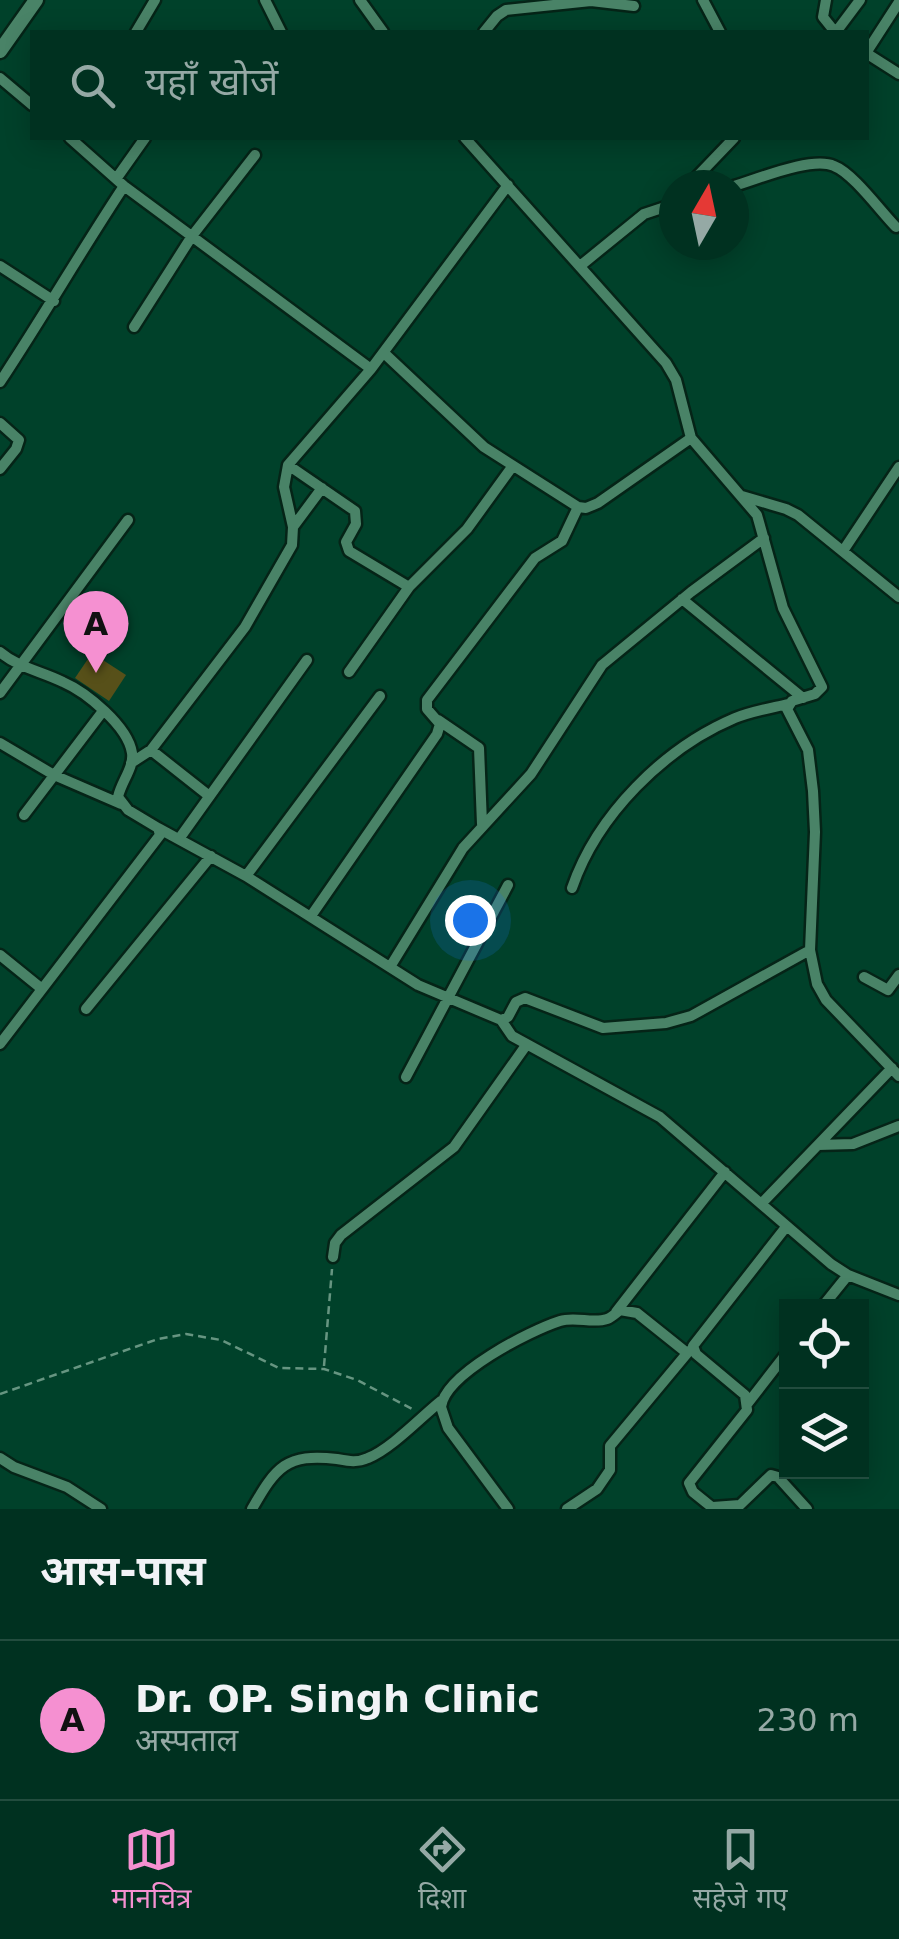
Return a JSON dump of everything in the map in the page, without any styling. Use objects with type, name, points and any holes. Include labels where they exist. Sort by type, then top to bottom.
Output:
[{"type":"street","points":[[0,51],[36,0]]},
{"type":"street","points":[[137,30],[155,0]]},
{"type":"street","points":[[265,0],[280,30]]},
{"type":"street","points":[[704,0],[719,30]]},
{"type":"street","points":[[826,0],[823,18],[834,30]]},
{"type":"street","points":[[838,30],[860,0]]},
{"type":"street","points":[[486,30],[506,10],[592,1],[634,6]]},
{"type":"street","points":[[366,2],[382,30]]},
{"type":"street","points":[[869,48],[899,2]]},
{"type":"street","points":[[869,55],[899,74]]},
{"type":"street","points":[[0,78],[30,104]]},
{"type":"street","points":[[72,140],[120,182],[371,369]]},
{"type":"street","points":[[0,382],[54,301],[143,140]]},
{"type":"street","points":[[468,140],[672,371],[691,438],[757,515],[783,608],[822,687],[815,694],[788,704],[732,719],[649,774],[589,848],[572,888]]},
{"type":"street","points":[[703,170],[732,140]]},
{"type":"street","points":[[134,326],[192,236],[256,155]]},
{"type":"street","points":[[749,182],[803,166],[830,164],[844,173],[896,228]]},
{"type":"street","points":[[132,763],[151,750],[245,627],[292,545],[293,528],[284,487],[288,465],[384,353],[508,186]]},
{"type":"street","points":[[580,266],[638,218],[659,209]]},
{"type":"street","points":[[0,266],[54,301]]},
{"type":"street","points":[[384,353],[473,438],[578,507],[598,503],[691,438]]},
{"type":"street","points":[[0,423],[18,440],[16,449],[0,469]]},
{"type":"street","points":[[288,465],[355,512],[356,524],[346,542],[350,551],[409,587]]},
{"type":"street","points":[[349,672],[409,587],[468,529],[512,467]]},
{"type":"street","points":[[843,551],[899,467]]},
{"type":"street","points":[[293,528],[322,488]]},
{"type":"street","points":[[741,496],[786,509],[899,598]]},
{"type":"street","points":[[482,824],[479,748],[427,709],[430,695],[536,558],[562,541],[578,507]]},
{"type":"street","points":[[0,693],[128,520]]},
{"type":"street","points":[[390,967],[463,848],[531,774],[602,665],[682,598],[764,538]]},
{"type":"street","points":[[682,598],[803,698]]},
{"type":"street","points":[[0,652],[22,666],[66,682],[123,730],[132,763],[120,789],[122,804]]},
{"type":"street","points":[[178,839],[306,660]]},
{"type":"street","points":[[246,876],[380,696]]},
{"type":"street","points":[[761,1204],[896,1072],[826,1000],[818,984],[810,950],[815,808],[808,750],[788,714],[788,704]]},
{"type":"street","points":[[24,815],[102,711]]},
{"type":"street","points":[[310,916],[420,761],[440,730],[438,720]]},
{"type":"street","points":[[0,742],[54,775],[122,804],[246,876],[418,985],[502,1020],[508,1018],[520,998],[603,1028],[679,1020],[810,950]]},
{"type":"street","points":[[151,750],[208,795]]},
{"type":"street","points":[[0,1044],[157,843],[158,828]]},
{"type":"street","points":[[86,1009],[211,856]]},
{"type":"street","points":[[406,1077],[508,884]]},
{"type":"street","points":[[0,955],[42,989]]},
{"type":"street","points":[[864,978],[888,990],[899,975]]},
{"type":"street","points":[[502,1020],[507,1031],[527,1044],[650,1110],[786,1227],[848,1274],[899,1294]]},
{"type":"street","points":[[333,1258],[334,1243],[341,1235],[454,1147],[527,1044]]},
{"type":"street","points":[[818,1145],[858,1142],[899,1126]]},
{"type":"street","points":[[252,1509],[269,1479],[286,1463],[306,1457],[363,1460],[441,1401],[450,1388],[483,1360],[562,1320],[607,1319],[726,1172]]},
{"type":"street","points":[[567,1509],[597,1489],[610,1470],[610,1446],[786,1227]]},
{"type":"street","points":[[828,1299],[848,1274]]},
{"type":"street","points":[[616,1312],[637,1313],[696,1354],[745,1395],[748,1403]]},
{"type":"street","points":[[779,1363],[689,1483],[693,1492],[713,1508],[740,1505],[771,1475],[778,1477],[807,1509]]},
{"type":"street","points":[[441,1401],[448,1428],[508,1509]]},
{"type":"street","points":[[0,1458],[14,1468],[66,1487],[102,1509]]},
{"type":"path","points":[[324,1368],[333,1258]]},
{"type":"path","points":[[0,1394],[158,1339],[186,1334],[221,1340],[279,1368],[324,1368],[357,1380],[424,1415]]},
{"type":"building","points":[[92,653],[126,675],[109,701],[75,678]]},
{"type":"place","name":"Dr. OP. Singh Clinic","points":[[96,673]]}]
